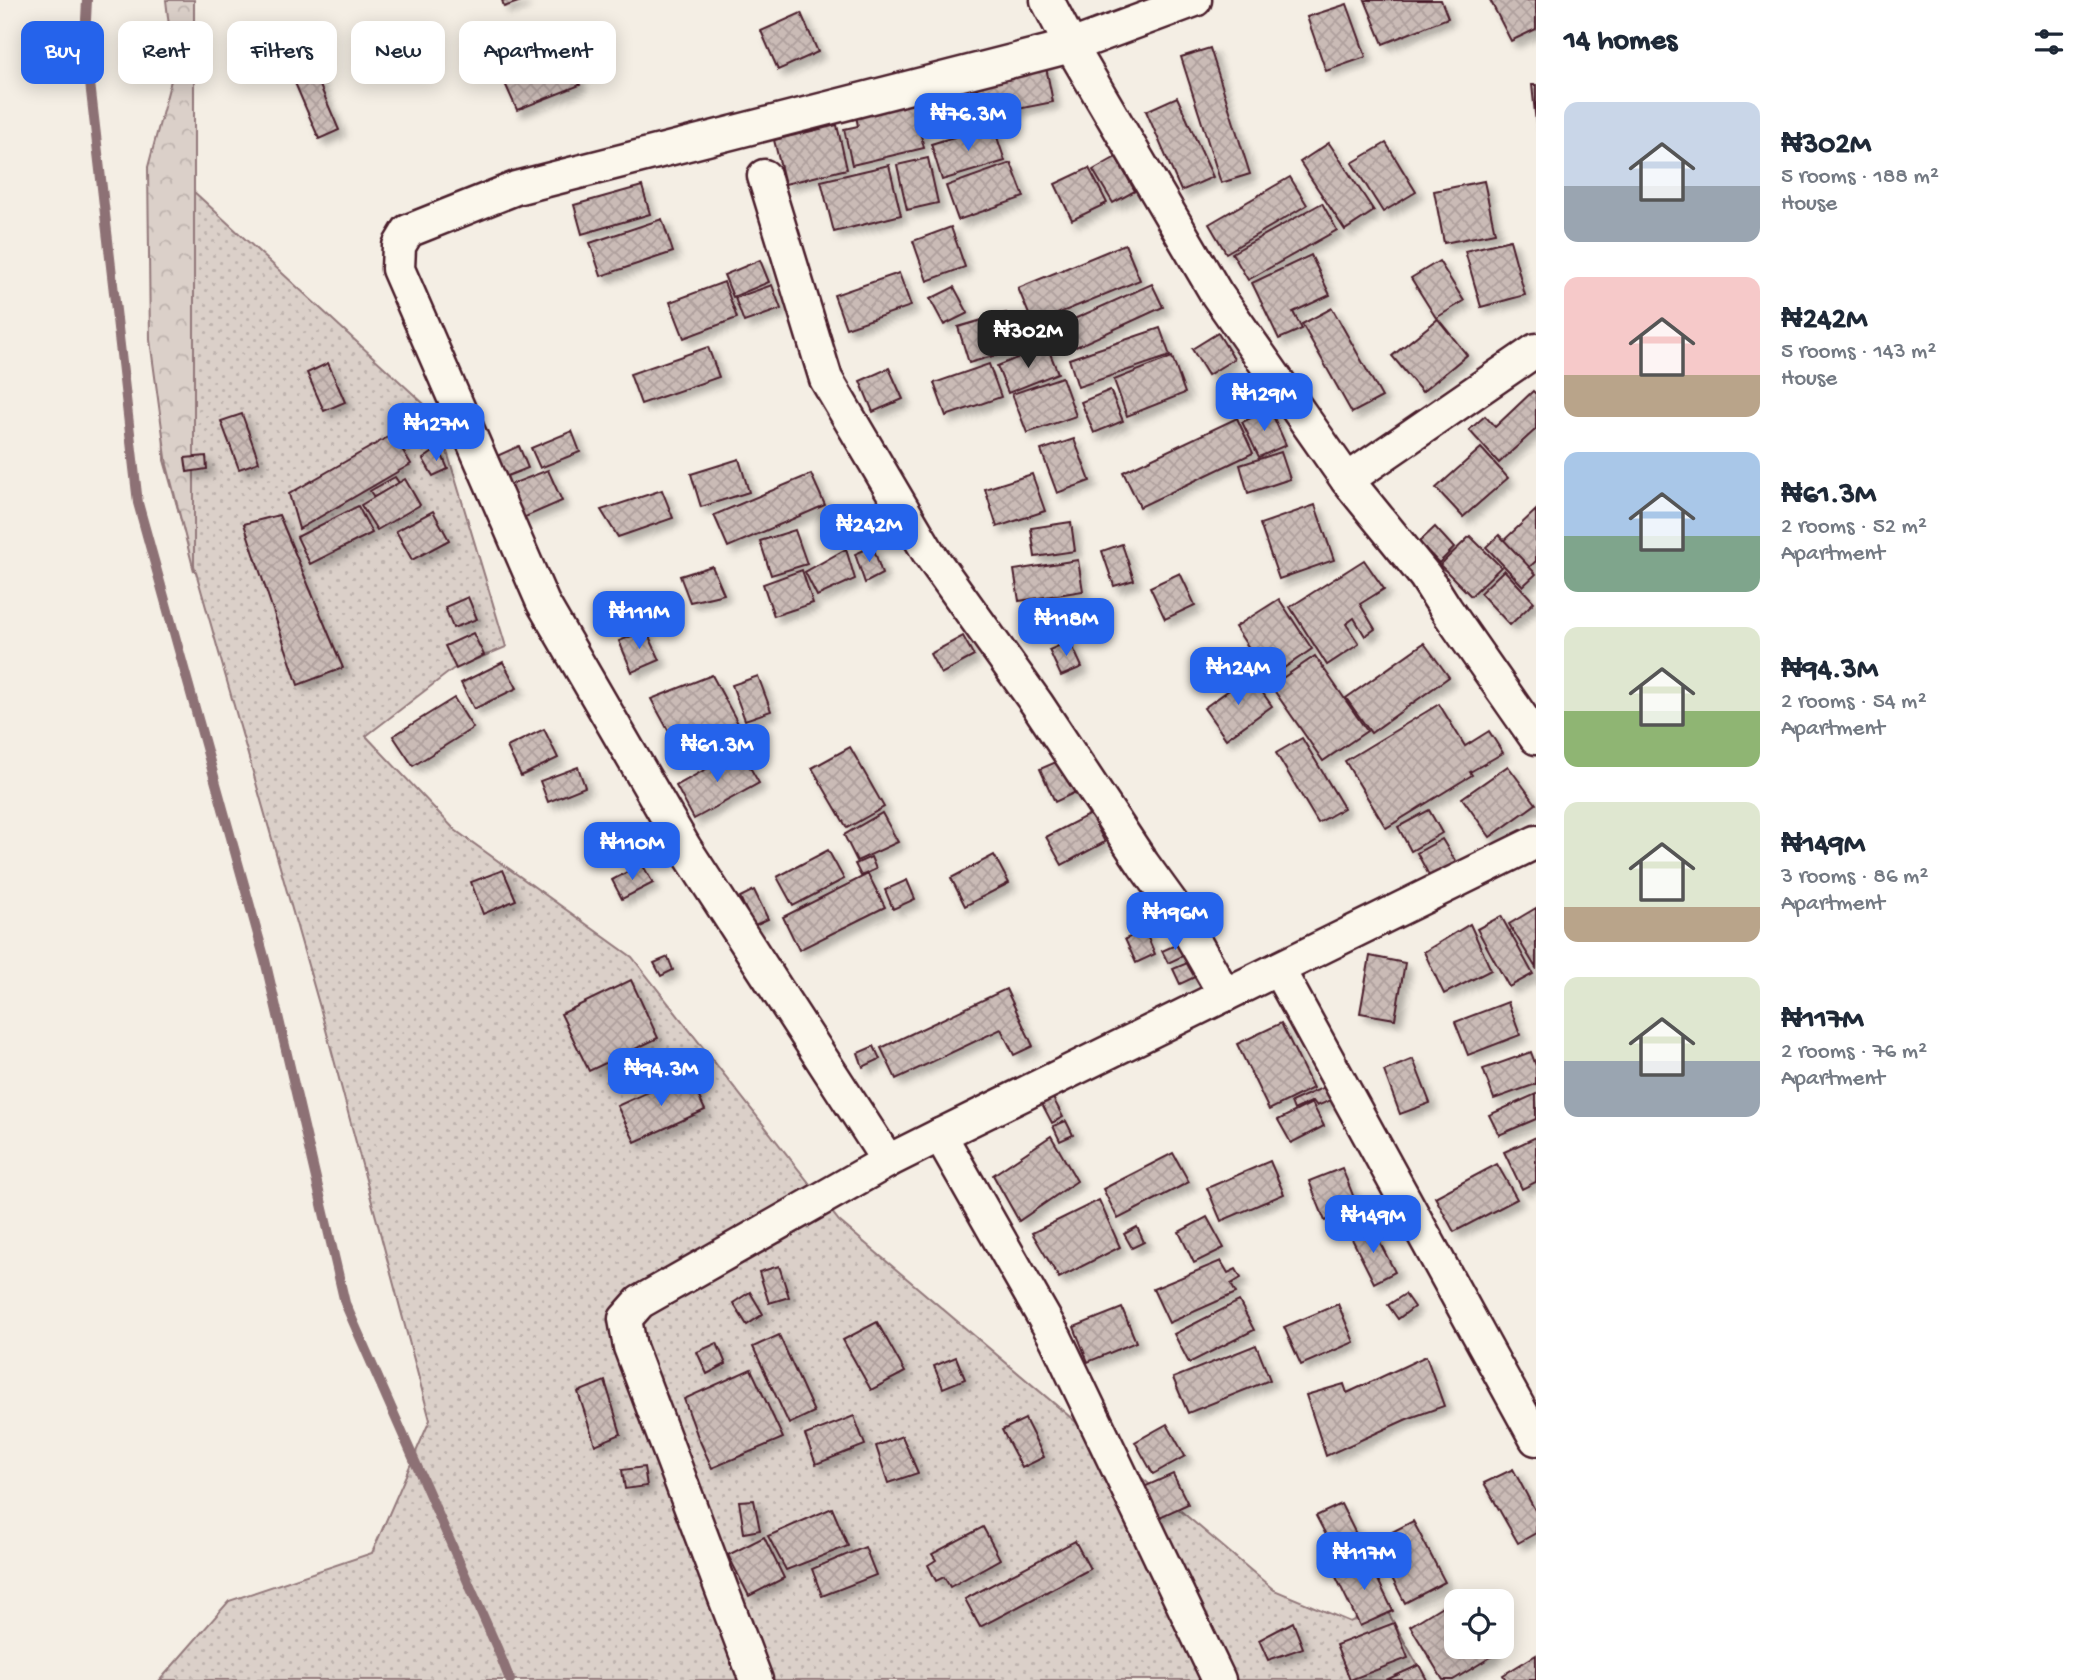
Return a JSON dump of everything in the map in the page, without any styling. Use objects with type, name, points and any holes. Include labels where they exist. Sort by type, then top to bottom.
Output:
[{"type":"street","points":[[1047,0],[1071,46],[1216,293],[1347,480],[1425,576],[1536,738]]},
{"type":"street","points":[[888,1161],[685,848],[543,603],[398,269],[399,246],[408,231],[516,188],[1071,46],[1195,0]]},
{"type":"street","points":[[764,176],[826,379],[928,552],[1037,704],[1177,911],[1225,995]]},
{"type":"street","points":[[1347,480],[1536,349]]},
{"type":"street","points":[[756,1680],[630,1347],[625,1319],[640,1302],[888,1161],[1536,842]]},
{"type":"street","points":[[1278,969],[1536,1439]]},
{"type":"street","points":[[940,1135],[1056,1339],[1219,1680]]},
{"type":"green space","points":[[166,0],[194,0],[194,21],[168,21]]},
{"type":"green space","points":[[170,84],[194,84],[194,571],[167,465],[150,340],[148,167]]},
{"type":"green space","points":[[166,166],[436,415],[506,647],[453,669],[366,736],[455,830],[632,957],[839,1221],[1274,1590],[1350,1622],[1384,1605],[1426,1680],[160,1680],[229,1601],[372,1553],[430,1420],[321,1011],[164,460],[162,338]]},
{"type":"building","points":[[502,0],[524,0],[504,7]]},
{"type":"building","points":[[1365,0],[1441,0],[1448,18],[1383,44]]},
{"type":"building","points":[[1490,0],[1536,0],[1536,29],[1511,41]]},
{"type":"building","points":[[1347,4],[1366,57],[1326,71],[1307,17]]},
{"type":"building","points":[[801,13],[818,52],[778,70],[761,31]]},
{"type":"building","points":[[1210,48],[1250,174],[1221,183],[1181,57]]},
{"type":"building","points":[[1045,62],[1053,102],[982,116],[974,76]]},
{"type":"building","points":[[295,84],[319,84],[339,130],[319,139]]},
{"type":"building","points":[[505,84],[580,85],[517,110]]},
{"type":"building","points":[[1532,85],[1536,85],[1536,123]]},
{"type":"building","points":[[911,93],[924,148],[852,165],[844,129],[858,126],[854,106]]},
{"type":"building","points":[[1177,97],[1213,177],[1181,191],[1146,111]]},
{"type":"building","points":[[837,125],[847,169],[785,184],[774,140]]},
{"type":"building","points":[[993,125],[1005,161],[942,180],[931,144]]},
{"type":"building","points":[[1329,143],[1374,211],[1345,230],[1300,162]]},
{"type":"building","points":[[1386,143],[1416,192],[1383,212],[1352,163]]},
{"type":"building","points":[[1116,157],[1135,191],[1113,203],[1093,170]]},
{"type":"building","points":[[928,158],[938,203],[907,210],[897,165]]},
{"type":"building","points":[[1011,163],[1024,197],[958,220],[946,186]]},
{"type":"building","points":[[889,165],[901,215],[834,232],[821,181]]},
{"type":"building","points":[[1089,168],[1107,203],[1072,220],[1055,184]]},
{"type":"building","points":[[1290,177],[1307,205],[1226,253],[1209,224]]},
{"type":"building","points":[[1484,181],[1495,233],[1444,243],[1434,191]]},
{"type":"building","points":[[642,186],[650,214],[582,234],[574,205]]},
{"type":"building","points":[[1322,203],[1337,230],[1248,280],[1232,253]]},
{"type":"building","points":[[662,219],[673,252],[601,276],[590,243]]},
{"type":"building","points":[[951,227],[965,267],[927,281],[913,241]]},
{"type":"building","points":[[1510,240],[1525,295],[1481,307],[1465,251]]},
{"type":"building","points":[[1125,244],[1140,280],[1033,324],[1018,288]]},
{"type":"building","points":[[1311,255],[1330,295],[1293,312],[1302,329],[1279,339],[1252,283]]},
{"type":"building","points":[[760,260],[769,282],[733,297],[724,275]]},
{"type":"building","points":[[1439,261],[1464,301],[1436,318],[1411,278]]},
{"type":"building","points":[[899,273],[911,306],[846,328],[834,295]]},
{"type":"building","points":[[724,282],[737,318],[684,338],[670,302]]},
{"type":"building","points":[[1152,284],[1163,307],[1076,347],[1065,323]]},
{"type":"building","points":[[772,285],[781,309],[744,322],[735,298]]},
{"type":"building","points":[[954,287],[968,313],[944,325],[930,299]]},
{"type":"building","points":[[1332,308],[1382,397],[1352,413],[1302,324]]},
{"type":"building","points":[[1006,313],[1017,349],[969,363],[958,327]]},
{"type":"building","points":[[1438,319],[1467,355],[1422,392],[1392,356]]},
{"type":"building","points":[[1160,328],[1170,356],[1078,387],[1069,359]]},
{"type":"building","points":[[1218,333],[1234,359],[1208,375],[1192,349]]},
{"type":"building","points":[[1047,346],[1058,373],[1008,393],[997,366]]},
{"type":"building","points":[[708,347],[719,377],[641,404],[630,374]]},
{"type":"building","points":[[1172,357],[1185,393],[1127,416],[1114,380]]},
{"type":"building","points":[[328,363],[345,402],[324,411],[307,373]]},
{"type":"building","points":[[989,364],[1001,397],[946,416],[934,383]]},
{"type":"building","points":[[889,368],[903,399],[873,412],[860,381]]},
{"type":"building","points":[[1062,377],[1076,416],[1027,433],[1012,394]]},
{"type":"building","points":[[1110,390],[1123,421],[1094,433],[1081,402]]},
{"type":"building","points":[[1533,391],[1536,394],[1536,429],[1499,463],[1469,430],[1485,416],[1495,427]]},
{"type":"building","points":[[1270,409],[1286,445],[1259,457],[1242,422]]},
{"type":"building","points":[[242,414],[259,462],[239,469],[221,421]]},
{"type":"building","points":[[1237,418],[1253,453],[1140,507],[1123,472]]},
{"type":"building","points":[[572,431],[580,452],[540,468],[531,448]]},
{"type":"building","points":[[393,434],[411,464],[299,529],[289,494]]},
{"type":"building","points":[[1074,439],[1090,481],[1057,493],[1041,450]]},
{"type":"building","points":[[519,446],[528,468],[497,480],[488,460]]},
{"type":"building","points":[[439,448],[448,469],[433,476],[423,459]]},
{"type":"building","points":[[1481,448],[1508,478],[1463,517],[1436,488]]},
{"type":"building","points":[[1281,452],[1290,479],[1248,493],[1240,465]]},
{"type":"building","points":[[206,456],[207,469],[187,472],[185,458]]},
{"type":"building","points":[[739,459],[749,492],[701,507],[691,474]]},
{"type":"building","points":[[548,470],[562,501],[523,518],[509,485]]},
{"type":"building","points":[[811,474],[825,505],[728,547],[714,515]]},
{"type":"building","points":[[1032,474],[1045,511],[997,527],[985,489]]},
{"type":"building","points":[[395,477],[399,483],[374,497],[370,491]]},
{"type":"building","points":[[405,479],[420,505],[377,530],[361,505]]},
{"type":"building","points":[[662,490],[673,518],[618,537],[601,510]]},
{"type":"building","points":[[1315,505],[1334,560],[1279,579],[1260,524]]},
{"type":"building","points":[[358,506],[372,533],[310,564],[297,537]]},
{"type":"building","points":[[1536,510],[1536,561],[1526,570],[1501,543]]},
{"type":"building","points":[[433,511],[449,540],[412,560],[396,531]]},
{"type":"building","points":[[279,515],[343,668],[298,685],[244,524]]},
{"type":"building","points":[[1071,522],[1075,551],[1035,557],[1031,528]]},
{"type":"building","points":[[1435,527],[1454,548],[1439,563],[1419,542]]},
{"type":"building","points":[[795,530],[807,564],[771,575],[760,541]]},
{"type":"building","points":[[1499,535],[1536,574],[1523,586],[1486,547]]},
{"type":"building","points":[[1470,536],[1501,567],[1471,596],[1440,565]]},
{"type":"building","points":[[1122,544],[1134,580],[1114,586],[1102,551]]},
{"type":"building","points":[[873,546],[882,574],[865,583],[855,554]]},
{"type":"building","points":[[846,549],[855,579],[817,596],[805,572]]},
{"type":"building","points":[[1078,560],[1083,591],[1019,601],[1014,570]]},
{"type":"building","points":[[1364,560],[1384,589],[1360,604],[1375,629],[1365,636],[1354,618],[1346,624],[1359,644],[1327,665],[1290,607]]},
{"type":"building","points":[[712,566],[724,594],[690,602],[680,576]]},
{"type":"building","points":[[802,570],[813,603],[774,616],[763,584]]},
{"type":"building","points":[[1504,570],[1534,602],[1510,625],[1480,593]]},
{"type":"building","points":[[1180,573],[1195,605],[1165,619],[1150,587]]},
{"type":"building","points":[[468,597],[477,619],[453,628],[445,607]]},
{"type":"building","points":[[1279,599],[1312,649],[1269,678],[1235,627]]},
{"type":"building","points":[[646,630],[660,660],[632,672],[619,641]]},
{"type":"building","points":[[473,633],[484,655],[456,669],[445,646]]},
{"type":"building","points":[[963,636],[974,656],[941,674],[930,654]]},
{"type":"building","points":[[1070,641],[1082,667],[1061,676],[1049,650]]},
{"type":"building","points":[[1424,643],[1449,677],[1371,733],[1346,698]]},
{"type":"building","points":[[1315,656],[1367,731],[1323,761],[1271,686]]},
{"type":"building","points":[[503,662],[517,688],[474,709],[461,683]]},
{"type":"building","points":[[712,675],[740,727],[680,752],[651,699]]},
{"type":"building","points":[[1250,675],[1272,706],[1226,739],[1204,708]]},
{"type":"building","points":[[758,676],[771,711],[745,720],[732,685]]},
{"type":"building","points":[[454,698],[473,728],[413,766],[393,736]]},
{"type":"building","points":[[1439,704],[1465,746],[1489,731],[1503,753],[1386,828],[1345,761]]},
{"type":"building","points":[[544,729],[558,758],[521,776],[507,747]]},
{"type":"building","points":[[1302,738],[1344,808],[1318,823],[1276,753]]},
{"type":"building","points":[[850,747],[884,807],[847,828],[812,768]]},
{"type":"building","points":[[740,750],[759,783],[694,819],[676,786]]},
{"type":"building","points":[[1063,759],[1078,791],[1055,802],[1040,769]]},
{"type":"building","points":[[1508,766],[1536,804],[1490,837],[1462,798]]},
{"type":"building","points":[[578,767],[585,787],[548,802],[540,781]]},
{"type":"building","points":[[1429,810],[1442,833],[1411,851],[1398,827]]},
{"type":"building","points":[[882,813],[898,842],[857,861],[844,835]]},
{"type":"building","points":[[1090,814],[1105,842],[1062,865],[1046,837]]},
{"type":"building","points":[[1442,839],[1457,864],[1431,879],[1417,853]]},
{"type":"building","points":[[828,850],[844,879],[793,906],[777,877]]},
{"type":"building","points":[[994,855],[1009,883],[965,906],[951,878]]},
{"type":"building","points":[[871,857],[876,869],[861,876],[855,864]]},
{"type":"building","points":[[642,864],[653,883],[622,899],[612,880]]},
{"type":"building","points":[[503,870],[516,900],[483,914],[471,882]]},
{"type":"building","points":[[868,874],[885,907],[799,950],[783,917]]},
{"type":"building","points":[[907,880],[915,899],[893,909],[885,890]]},
{"type":"building","points":[[754,890],[768,919],[753,926],[740,897]]},
{"type":"building","points":[[1536,908],[1536,968],[1509,924]]},
{"type":"building","points":[[1501,916],[1533,974],[1509,987],[1477,929]]},
{"type":"building","points":[[1470,924],[1491,970],[1444,994],[1424,952]]},
{"type":"building","points":[[1145,931],[1155,954],[1136,963],[1125,939]]},
{"type":"building","points":[[1182,942],[1187,954],[1168,963],[1162,951]]},
{"type":"building","points":[[1370,956],[1405,963],[1395,1019],[1360,1013]]},
{"type":"building","points":[[668,957],[673,970],[661,976],[654,963]]},
{"type":"building","points":[[1192,961],[1199,975],[1180,984],[1173,969]]},
{"type":"building","points":[[631,980],[658,1038],[589,1071],[561,1014]]},
{"type":"building","points":[[1006,989],[1033,1046],[1014,1055],[1001,1029],[896,1079],[881,1048]]},
{"type":"building","points":[[1508,1002],[1520,1035],[1468,1055],[1455,1022]]},
{"type":"building","points":[[1281,1023],[1313,1088],[1269,1110],[1237,1044]]},
{"type":"building","points":[[874,1046],[880,1059],[863,1067],[858,1053]]},
{"type":"building","points":[[1531,1052],[1536,1066],[1536,1084],[1494,1099],[1483,1069]]},
{"type":"building","points":[[1413,1059],[1430,1103],[1400,1114],[1384,1071]]},
{"type":"building","points":[[688,1074],[705,1110],[635,1142],[617,1106]]},
{"type":"building","points":[[1331,1084],[1336,1098],[1317,1106],[1313,1101],[1294,1110],[1291,1102]]},
{"type":"building","points":[[1536,1094],[1536,1119],[1499,1135],[1489,1115]]},
{"type":"building","points":[[1052,1096],[1063,1117],[1052,1123],[1041,1102]]},
{"type":"building","points":[[1312,1103],[1324,1126],[1291,1143],[1278,1120]]},
{"type":"building","points":[[1066,1121],[1073,1135],[1060,1141],[1053,1126]]},
{"type":"building","points":[[1051,1136],[1077,1181],[1019,1221],[993,1175]]},
{"type":"building","points":[[1536,1137],[1536,1182],[1522,1189],[1504,1152]]},
{"type":"building","points":[[1173,1153],[1189,1182],[1118,1219],[1103,1189]]},
{"type":"building","points":[[1270,1161],[1284,1194],[1221,1221],[1207,1188]]},
{"type":"building","points":[[1497,1164],[1517,1199],[1454,1232],[1435,1197]]},
{"type":"building","points":[[1342,1168],[1358,1208],[1325,1221],[1309,1181]]},
{"type":"building","points":[[1099,1200],[1120,1247],[1059,1278],[1032,1233]]},
{"type":"building","points":[[1207,1217],[1224,1248],[1194,1263],[1179,1232]]},
{"type":"building","points":[[1137,1227],[1144,1242],[1132,1248],[1124,1234]]},
{"type":"building","points":[[1372,1227],[1395,1272],[1374,1283],[1351,1237]]},
{"type":"building","points":[[1221,1261],[1228,1273],[1236,1269],[1241,1278],[1231,1284],[1236,1293],[1169,1323],[1153,1289]]},
{"type":"building","points":[[779,1266],[789,1297],[769,1303],[759,1272]]},
{"type":"building","points":[[750,1292],[763,1314],[747,1325],[733,1303]]},
{"type":"building","points":[[1405,1294],[1414,1307],[1398,1319],[1388,1305]]},
{"type":"building","points":[[1239,1301],[1254,1330],[1189,1363],[1174,1334]]},
{"type":"building","points":[[1338,1304],[1354,1342],[1301,1365],[1284,1327]]},
{"type":"building","points":[[1122,1308],[1136,1342],[1088,1362],[1074,1327]]},
{"type":"building","points":[[877,1322],[905,1372],[871,1390],[843,1340]]},
{"type":"building","points":[[779,1335],[814,1412],[789,1424],[753,1347]]},
{"type":"building","points":[[717,1343],[726,1364],[707,1374],[697,1352]]},
{"type":"building","points":[[1256,1345],[1270,1380],[1188,1413],[1173,1378]]},
{"type":"building","points":[[1426,1356],[1444,1406],[1407,1419],[1326,1456],[1306,1395],[1344,1384],[1347,1393]]},
{"type":"building","points":[[956,1357],[965,1379],[943,1388],[934,1366]]},
{"type":"building","points":[[751,1369],[783,1438],[712,1468],[684,1399]]},
{"type":"building","points":[[605,1381],[621,1434],[595,1445],[578,1392]]},
{"type":"building","points":[[854,1416],[865,1445],[816,1464],[805,1435]]},
{"type":"building","points":[[1025,1419],[1044,1457],[1022,1468],[1002,1430]]},
{"type":"building","points":[[1167,1424],[1185,1456],[1153,1474],[1135,1442]]},
{"type":"building","points":[[902,1436],[918,1473],[888,1483],[876,1446]]},
{"type":"building","points":[[644,1467],[647,1486],[625,1489],[622,1470]]},
{"type":"building","points":[[1513,1469],[1536,1512],[1536,1533],[1518,1543],[1484,1483]]},
{"type":"building","points":[[1173,1474],[1188,1504],[1151,1521],[1137,1490]]},
{"type":"building","points":[[754,1500],[760,1530],[744,1533],[739,1501]]},
{"type":"building","points":[[1341,1504],[1360,1542],[1336,1554],[1316,1516]]},
{"type":"building","points":[[832,1508],[848,1546],[786,1570],[768,1536]]},
{"type":"building","points":[[1413,1521],[1445,1582],[1405,1603],[1373,1542]]},
{"type":"building","points":[[983,1527],[1000,1559],[950,1587],[944,1577],[936,1581],[928,1565],[936,1560],[932,1554]]},
{"type":"building","points":[[764,1537],[784,1578],[749,1596],[728,1555]]},
{"type":"building","points":[[1075,1541],[1090,1569],[980,1627],[965,1599]]},
{"type":"building","points":[[865,1547],[876,1575],[822,1596],[812,1569]]},
{"type":"building","points":[[1367,1557],[1393,1611],[1360,1626],[1334,1573]]},
{"type":"building","points":[[1444,1605],[1444,1659],[1488,1659],[1453,1680],[1443,1680],[1410,1626]]},
{"type":"building","points":[[1293,1622],[1303,1648],[1268,1660],[1259,1640]]},
{"type":"building","points":[[1394,1623],[1408,1658],[1350,1680],[1336,1645]]},
{"type":"building","points":[[1536,1655],[1536,1680],[1506,1680],[1503,1675]]},
{"type":"building","points":[[1419,1665],[1427,1680],[1386,1680]]},
{"type":"waterway","points":[[87,0],[85,39],[138,503],[265,960],[345,1303],[510,1680]]}]
